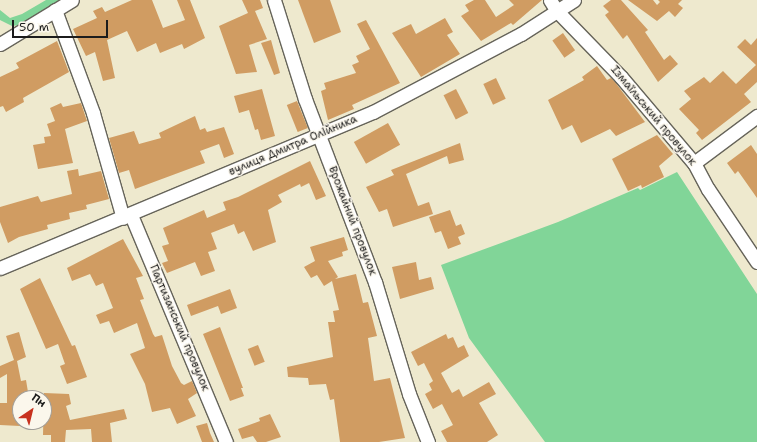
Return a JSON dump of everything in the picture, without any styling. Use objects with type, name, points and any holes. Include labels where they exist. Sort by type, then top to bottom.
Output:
[{"type":"street","points":[[0,44],[72,0]]},
{"type":"street","name":"Врожайний провулок","points":[[274,0],[320,135],[357,229],[409,394],[428,442]]},
{"type":"street","name":"Ізмаїльський провулок","points":[[550,0],[557,11],[621,76],[694,163],[708,189],[757,262]]},
{"type":"street","name":"вулиця Дмитра Олійника","points":[[0,268],[320,135],[432,83],[521,34],[574,0]]},
{"type":"street","name":"Партизанський провулок","points":[[55,10],[94,113],[127,216],[226,442]]},
{"type":"street","points":[[694,163],[757,116]]},
{"type":"green space","points":[[46,0],[64,0],[20,25],[12,26],[0,20],[0,10],[10,18],[22,14]]},
{"type":"green space","points":[[677,172],[757,294],[757,442],[545,442],[469,338],[441,265],[558,222],[638,188],[640,190]]},
{"type":"building","points":[[132,0],[152,0],[163,28],[185,20],[177,0],[190,0],[205,38],[184,49],[182,44],[160,53],[156,43],[137,52],[127,31],[107,40],[115,78],[103,81],[95,52],[86,56],[73,29],[97,18],[93,11],[102,7],[105,12]]},
{"type":"building","points":[[242,0],[260,0],[263,8],[255,11],[267,39],[249,45],[257,72],[236,74],[219,26],[248,13]]},
{"type":"building","points":[[298,0],[330,0],[341,32],[314,43]]},
{"type":"building","points":[[474,0],[485,0],[496,17],[514,5],[509,0],[542,0],[513,25],[511,23],[481,41],[461,16],[469,11],[465,5]]},
{"type":"building","points":[[611,0],[621,0],[648,30],[645,32],[664,60],[670,55],[678,64],[658,82],[627,35],[623,39],[605,15],[609,12],[603,6]]},
{"type":"building","points":[[628,0],[653,0],[657,5],[660,2],[658,0],[682,0],[678,4],[683,8],[675,17],[669,11],[657,21]]},
{"type":"building","points":[[445,18],[453,32],[447,35],[460,54],[421,77],[392,33],[411,24],[416,34]]},
{"type":"building","points":[[366,20],[400,83],[352,105],[354,109],[328,120],[321,91],[326,89],[324,83],[356,73],[352,65],[359,62],[356,56],[370,49],[357,24]]},
{"type":"building","points":[[563,33],[575,50],[564,58],[552,40]]},
{"type":"building","points":[[757,38],[757,82],[744,94],[751,102],[702,140],[696,133],[699,130],[679,109],[691,99],[684,91],[704,77],[710,83],[723,71],[736,84],[756,65],[737,47],[745,39],[751,45]]},
{"type":"building","points":[[271,40],[280,73],[274,75],[261,43]]},
{"type":"building","points":[[57,41],[69,72],[23,98],[24,102],[6,112],[3,106],[0,107],[0,77],[19,68],[16,63]]},
{"type":"building","points":[[597,66],[607,80],[611,78],[615,82],[645,122],[616,136],[610,129],[581,143],[572,125],[562,130],[548,100],[584,80],[582,77]]},
{"type":"building","points":[[496,78],[506,99],[493,105],[483,84]]},
{"type":"building","points":[[262,89],[275,136],[261,140],[258,129],[255,130],[249,110],[239,113],[234,96]]},
{"type":"building","points":[[456,89],[468,113],[456,119],[444,95]]},
{"type":"building","points":[[297,101],[308,128],[298,132],[287,105]]},
{"type":"building","points":[[61,103],[63,107],[81,103],[87,121],[65,129],[73,163],[38,169],[33,145],[45,143],[44,137],[51,136],[47,124],[55,121],[50,108]]},
{"type":"building","points":[[195,116],[200,130],[205,128],[207,132],[224,127],[234,154],[224,158],[219,144],[200,151],[205,163],[135,189],[129,170],[119,173],[109,138],[134,131],[139,144],[161,138],[159,133]]},
{"type":"building","points":[[388,123],[400,145],[366,164],[354,142]]},
{"type":"building","points":[[657,135],[673,154],[659,166],[664,177],[642,188],[641,185],[628,191],[612,159]]},
{"type":"building","points":[[460,143],[464,160],[449,164],[447,156],[406,174],[418,206],[429,202],[433,214],[393,227],[387,209],[379,212],[366,187],[394,175],[391,170]]},
{"type":"building","points":[[751,145],[757,154],[757,198],[738,171],[735,174],[727,163]]},
{"type":"building","points":[[310,161],[326,196],[316,200],[309,183],[301,187],[300,184],[278,195],[282,202],[268,210],[276,242],[253,251],[244,231],[238,234],[234,224],[211,233],[217,249],[208,252],[215,271],[201,276],[195,262],[167,273],[162,263],[168,261],[162,246],[169,244],[163,228],[204,210],[207,218],[226,210],[223,202],[238,197]]},
{"type":"building","points":[[78,169],[79,176],[101,171],[109,199],[86,205],[87,209],[69,213],[70,219],[47,225],[48,229],[19,237],[8,243],[0,222],[0,207],[38,196],[41,202],[72,194],[67,171]]},
{"type":"building","points":[[450,210],[456,226],[461,224],[465,234],[458,237],[461,244],[448,249],[441,231],[435,233],[429,217]]},
{"type":"building","points":[[344,237],[348,250],[342,252],[343,256],[328,261],[338,277],[335,279],[356,274],[363,303],[368,302],[377,336],[368,338],[374,381],[390,378],[405,438],[379,442],[340,442],[334,399],[330,400],[326,384],[309,385],[308,378],[288,377],[287,367],[333,357],[328,322],[335,322],[333,311],[339,310],[332,281],[324,286],[317,275],[311,278],[304,267],[315,261],[310,247]]},
{"type":"building","points":[[123,239],[143,276],[136,278],[144,299],[140,300],[153,334],[155,337],[162,335],[172,366],[181,383],[184,385],[192,381],[197,393],[188,399],[196,416],[177,424],[170,408],[152,412],[145,384],[130,354],[145,348],[137,323],[114,333],[109,321],[100,324],[96,315],[113,308],[103,283],[96,286],[90,274],[72,281],[67,268]]},
{"type":"building","points":[[416,262],[419,280],[431,277],[434,289],[400,299],[392,267]]},
{"type":"building","points":[[40,278],[72,346],[75,345],[87,377],[67,384],[60,366],[65,364],[58,344],[46,349],[20,289]]},
{"type":"building","points":[[230,289],[237,308],[221,314],[218,306],[191,316],[187,305]]},
{"type":"building","points":[[220,327],[243,388],[241,388],[244,396],[230,401],[203,334]]},
{"type":"building","points":[[19,332],[26,357],[17,361],[21,381],[26,380],[28,390],[12,390],[12,426],[0,425],[0,403],[7,403],[7,374],[0,378],[0,366],[14,360],[6,336]]},
{"type":"building","points":[[446,334],[448,339],[453,337],[458,348],[464,345],[469,356],[441,373],[452,393],[459,389],[463,397],[489,382],[496,394],[479,403],[498,435],[487,442],[447,442],[441,431],[453,425],[442,404],[433,409],[425,394],[432,390],[429,384],[433,381],[424,363],[418,366],[411,352]]},
{"type":"building","points":[[258,345],[265,362],[255,366],[248,349]]},
{"type":"building","points":[[52,393],[69,394],[71,404],[66,406],[70,420],[124,409],[127,419],[110,423],[112,442],[92,442],[91,429],[66,430],[65,442],[51,442],[51,435],[43,435],[43,430],[52,430]]},
{"type":"building","points":[[270,414],[281,437],[266,442],[257,442],[253,436],[242,439],[238,429],[260,421],[259,418]]},
{"type":"building","points":[[207,423],[214,442],[202,442],[196,426]]}]
